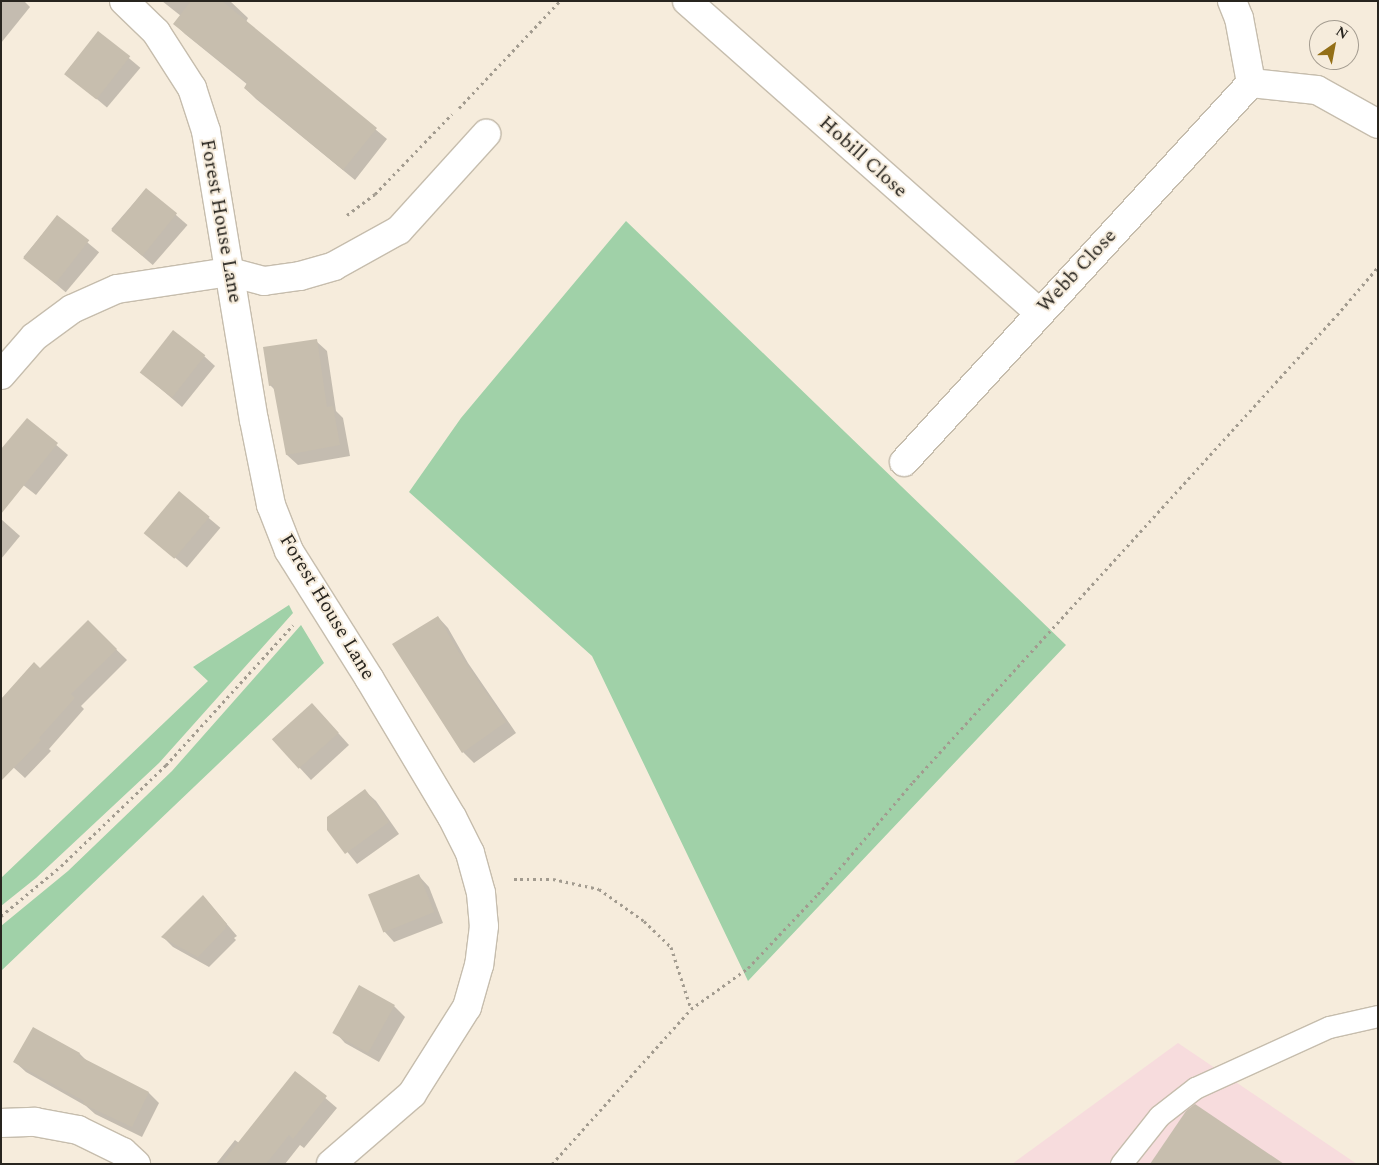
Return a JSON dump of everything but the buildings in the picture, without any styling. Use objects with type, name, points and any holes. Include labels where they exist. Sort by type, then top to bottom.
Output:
[{"type":"street","name":"Forest House Lane","points":[[124,1],[156,32],[192,88],[206,131],[254,420],[271,505],[289,551],[370,678],[452,817],[470,853],[481,893],[484,926],[479,965],[467,1007],[412,1094],[331,1164]]},
{"type":"street","name":"Hobill Close","points":[[687,1],[1039,312]]},
{"type":"street","points":[[1232,1],[1239,18],[1251,82],[1317,90],[1378,124]]},
{"type":"street","name":"Webb Close","points":[[904,462],[1251,82]]},
{"type":"street","points":[[1,375],[34,337],[72,309],[117,289],[230,272],[264,281],[300,276],[334,266],[399,230],[486,134]]},
{"type":"street","points":[[1,1123],[35,1122],[78,1130],[123,1152],[136,1164]]},
{"type":"lane","points":[[1121,1164],[1159,1116],[1195,1088],[1329,1026],[1378,1016]]},
{"type":"path","points":[[346,217],[375,194],[560,1]]},
{"type":"path","points":[[552,1164],[691,1009],[748,968],[818,894],[913,782],[1331,322],[1378,267]]},
{"type":"path","points":[[1,916],[61,866],[166,765],[318,598]]},
{"type":"path","points":[[481,893],[516,878],[553,879],[599,889],[644,921],[671,947],[691,1009]]},
{"type":"shaded area","points":[[1178,1043],[1357,1164],[1012,1164]]},
{"type":"green space","points":[[626,221],[1066,645],[748,981],[592,656],[409,492],[461,418]]},
{"type":"green space","points":[[289,605],[293,613],[159,763],[36,878],[1,906],[1,878],[208,681],[193,667]]},
{"type":"green space","points":[[301,625],[324,663],[1,971],[1,926],[68,871],[172,771]]}]
